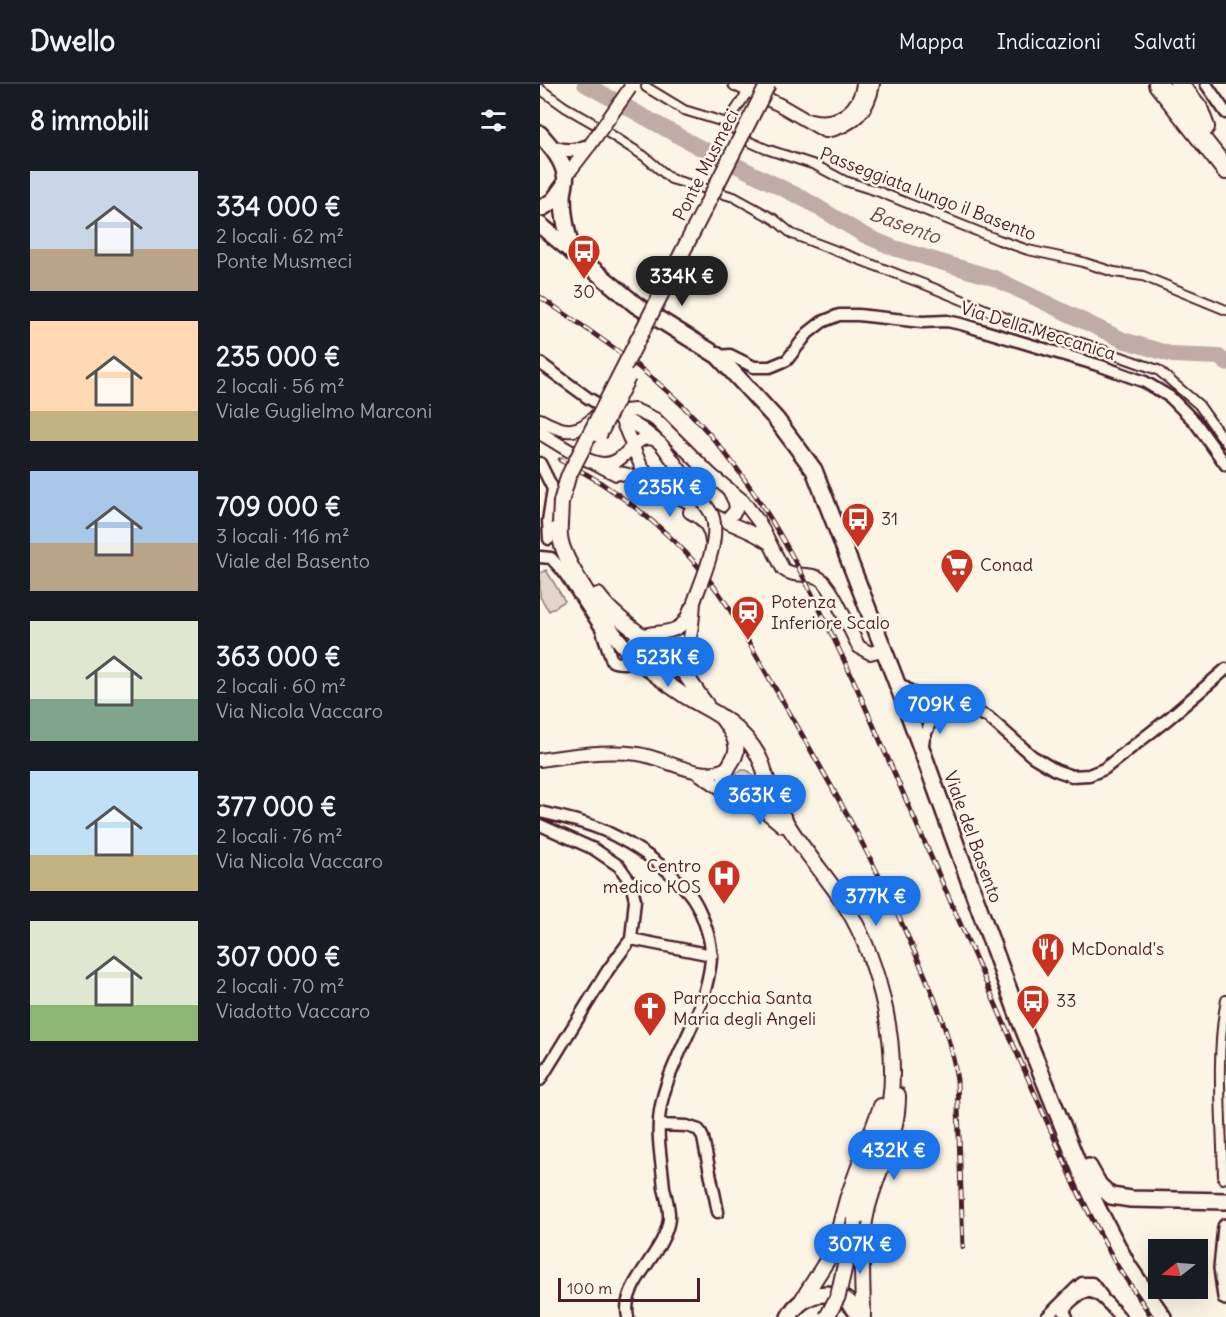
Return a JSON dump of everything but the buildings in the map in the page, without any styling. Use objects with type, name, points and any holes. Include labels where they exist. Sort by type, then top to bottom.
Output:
[{"type":"highway","points":[[1158,84],[1226,170]]},
{"type":"highway","points":[[1168,84],[1226,153]]},
{"type":"highway","points":[[1179,84],[1198,108],[1205,127]]},
{"type":"main road","name":"Ponte Musmeci","points":[[563,524],[561,502],[568,477],[598,407],[768,84]]},
{"type":"main road","name":"Ponte Musmeci","points":[[563,524],[577,480],[777,84]]},
{"type":"main road","points":[[540,134],[561,161],[565,182],[565,225],[573,253]]},
{"type":"main road","points":[[540,208],[553,201],[565,182]]},
{"type":"main road","name":"Viale del Basento","points":[[540,225],[636,305],[718,356],[776,419],[814,470],[908,712],[1019,1018],[1082,1174],[1128,1266],[1163,1317]]},
{"type":"main road","points":[[563,524],[572,554],[593,588],[616,616],[679,667],[709,708]]},
{"type":"main road","points":[[563,524],[562,545],[568,561],[615,635],[642,664],[685,696],[709,708],[743,735],[760,760],[777,806],[793,835],[840,897],[860,930],[878,978],[899,1099],[894,1132],[865,1223],[863,1317]]},
{"type":"main road","points":[[722,718],[733,732],[737,745],[735,758],[724,783],[726,788],[735,798],[765,810],[793,835]]},
{"type":"main road","points":[[730,765],[748,759],[758,762],[764,772],[765,788],[759,796],[748,800],[735,798]]},
{"type":"main road","points":[[827,1317],[838,1296],[855,1220],[887,1116],[890,1101],[891,1049]]},
{"type":"main road","points":[[789,1317],[833,1251],[847,1198],[879,1112],[891,1066]]},
{"type":"main road","points":[[1070,1140],[1081,1152],[1099,1185],[1112,1196],[1131,1200],[1226,1201]]},
{"type":"main road","points":[[1105,1223],[1102,1207],[1106,1198],[1112,1196]]},
{"type":"main road","points":[[1226,1227],[1222,1268],[1226,1297]]},
{"type":"main road","points":[[802,1300],[816,1295],[839,1296],[851,1305],[859,1317]]},
{"type":"street","points":[[735,84],[804,118],[825,131],[848,124],[865,108],[873,84]]},
{"type":"street","points":[[804,118],[825,122],[844,116],[859,100],[863,84]]},
{"type":"street","points":[[1206,84],[1226,113]]},
{"type":"street","points":[[565,182],[590,145],[636,86]]},
{"type":"street","name":"Passeggiata lungo il Basento","points":[[636,86],[684,110],[727,123],[750,142],[766,149],[815,165],[845,181],[877,190],[999,240],[1028,250],[1079,261],[1114,272],[1143,276],[1226,310]]},
{"type":"street","points":[[540,89],[644,156],[671,178],[734,198],[774,219],[792,234],[1018,323],[1158,370],[1198,405],[1226,443]]},
{"type":"street","points":[[727,123],[749,90]]},
{"type":"street","points":[[550,146],[563,151],[577,150],[590,145]]},
{"type":"street","name":"Via Della Meccanica","points":[[718,356],[730,355],[754,367],[770,367],[787,360],[808,333],[822,322],[839,315],[954,323],[1101,366],[1145,382],[1170,397],[1195,422],[1226,465]]},
{"type":"street","points":[[540,363],[598,407],[620,416],[655,439],[713,518],[712,548],[694,602],[679,627],[670,631],[642,635],[607,634],[601,628],[562,571],[545,557],[544,536],[552,489],[540,463]]},
{"type":"street","points":[[540,420],[558,430],[574,430],[584,426],[598,407]]},
{"type":"street","points":[[620,416],[624,411],[635,410],[655,419],[743,501],[759,522],[780,565],[786,572],[816,577],[827,585],[857,643],[863,650],[870,653],[882,650]]},
{"type":"street","points":[[620,416],[627,434],[629,451],[639,462],[646,475],[659,488]]},
{"type":"street","points":[[540,433],[702,518],[710,530],[712,548]]},
{"type":"street","points":[[593,462],[610,464],[642,439],[655,439]]},
{"type":"street","points":[[639,462],[641,447],[647,440],[655,439]]},
{"type":"street","points":[[610,471],[627,474],[659,488],[752,531],[770,544]]},
{"type":"street","points":[[722,519],[729,518],[736,510],[730,491]]},
{"type":"street","points":[[601,628],[612,661],[619,664],[633,662],[663,673],[672,672],[684,659],[692,624],[694,602]]},
{"type":"street","points":[[642,635],[633,644],[642,664]]},
{"type":"street","points":[[893,678],[910,692],[938,708],[972,710],[988,717],[1032,756],[1055,770],[1072,776],[1089,775],[1104,769],[1168,719],[1226,669]]},
{"type":"street","points":[[925,699],[911,705],[908,712],[925,715],[938,708]]},
{"type":"street","points":[[922,754],[924,738],[938,708]]},
{"type":"street","points":[[540,760],[605,752],[639,754],[663,759],[692,770],[735,798]]},
{"type":"street","points":[[692,770],[714,773],[730,765]]},
{"type":"street","points":[[540,812],[606,831],[635,847],[665,870],[690,894],[710,940],[711,966],[702,1000],[664,1091],[660,1112],[661,1162],[669,1218],[660,1246],[636,1282],[625,1307],[628,1317]]},
{"type":"street","points":[[540,825],[594,849],[619,866],[631,883],[635,900],[631,939],[608,970],[540,1080]]},
{"type":"street","points":[[631,939],[712,955]]},
{"type":"street","points":[[1223,1179],[1221,1068],[1226,1000]]},
{"type":"street","points":[[659,1125],[687,1126],[699,1130],[703,1138],[718,1212]]},
{"type":"street","points":[[1047,1317],[1082,1283],[1092,1282],[1120,1317]]},
{"type":"street","points":[[1067,1317],[1065,1307],[1079,1293],[1085,1291],[1102,1297]]},
{"type":"shaded area","points":[[546,570],[565,601],[549,611],[540,597],[540,573]]},
{"type":"shaded area","points":[[740,770],[748,770],[754,776],[754,784],[748,790],[740,790],[734,784],[734,776]]},
{"type":"waterway","name":"Basento","points":[[585,84],[695,145],[806,200],[864,235],[894,248],[994,278],[1123,340],[1173,355],[1219,357],[1226,363]]},
{"type":"railway","points":[[540,297],[633,362],[668,391],[712,437],[738,470],[783,540],[822,613],[857,688],[1077,1190],[1116,1264],[1152,1317]]},
{"type":"railway","points":[[560,460],[599,481],[656,525],[673,540],[717,590],[822,769],[866,851],[923,970],[954,1061],[957,1080],[963,1247]]},
{"type":"place","name":"30","points":[[584,280]]},
{"type":"place","name":"31","points":[[858,548]]},
{"type":"place","name":"Conad","points":[[957,594]]},
{"type":"place","name":"Potenza Inferiore Scalo","points":[[748,641]]},
{"type":"place","name":"Centro medico KOS","points":[[724,905]]},
{"type":"place","name":"McDonald's","points":[[1048,978]]},
{"type":"place","name":"33","points":[[1033,1030]]},
{"type":"place","name":"Parrocchia Santa Maria degli Angeli","points":[[650,1037]]}]
